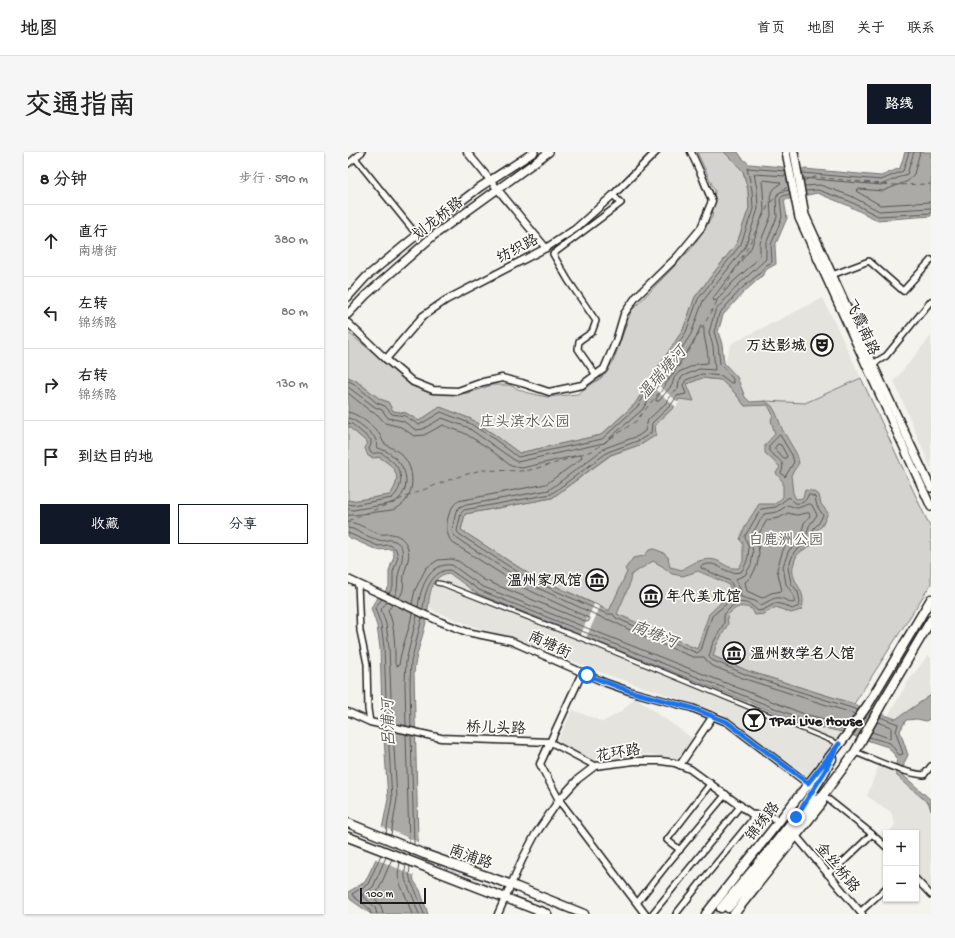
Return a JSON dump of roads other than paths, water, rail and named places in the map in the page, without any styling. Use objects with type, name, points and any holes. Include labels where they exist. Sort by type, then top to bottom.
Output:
[{"type":"main road","name":"划龙桥路","points":[[348,297],[366,277],[417,235],[490,179],[534,152]]},
{"type":"main road","name":"划龙桥路","points":[[348,314],[366,295],[433,236],[497,188],[549,152]]},
{"type":"main road","name":"飞霞南路","points":[[794,154],[802,217],[832,275],[931,507]]},
{"type":"main road","name":"飞霞南路","points":[[787,155],[802,217],[870,366],[931,488]]},
{"type":"main road","name":"锦绣路","points":[[706,914],[846,736],[869,703],[931,599]]},
{"type":"main road","points":[[928,626],[931,620]]},
{"type":"main road","name":"锦绣路","points":[[839,744],[825,771],[796,817],[723,910],[771,858],[817,799],[823,795],[855,752],[928,626]]},
{"type":"main road","name":"锦绣路","points":[[734,914],[822,802],[823,795]]},
{"type":"main road","name":"南浦路","points":[[348,823],[424,854],[512,885],[584,914]]},
{"type":"main road","name":"南浦路","points":[[348,837],[547,914]]},
{"type":"street","points":[[348,164],[362,152]]},
{"type":"street","points":[[467,152],[546,248]]},
{"type":"street","name":"纺织路","points":[[386,359],[423,316],[446,300],[546,248],[575,229],[613,195],[656,152]]},
{"type":"street","points":[[348,323],[412,382],[433,390],[458,391],[502,378],[522,382],[549,392],[582,385],[604,369],[616,341],[624,314],[636,297],[677,257],[701,228],[712,201],[691,152]]},
{"type":"street","points":[[355,158],[417,235]]},
{"type":"street","points":[[596,375],[578,349],[578,341],[592,332],[596,321],[568,280],[553,254],[621,203],[613,195]]},
{"type":"street","points":[[832,275],[869,261],[903,291],[931,260]]},
{"type":"street","points":[[870,366],[886,356],[931,301]]},
{"type":"street","name":"南塘街","points":[[348,579],[467,632],[511,641],[582,673],[632,692],[692,708],[727,722],[808,783]]},
{"type":"street","points":[[437,583],[443,584],[583,639],[839,744]]},
{"type":"street","points":[[358,584],[360,631],[367,664],[368,709],[370,722]]},
{"type":"street","points":[[582,673],[540,764],[559,800],[645,914]]},
{"type":"street","points":[[348,712],[370,722]]},
{"type":"street","points":[[680,765],[713,716]]},
{"type":"street","name":"桥儿头路","points":[[370,722],[441,738],[550,742]]},
{"type":"street","points":[[550,742],[595,766]]},
{"type":"street","points":[[855,752],[892,768],[924,775],[931,766]]},
{"type":"street","name":"花环路","points":[[498,914],[535,835],[559,800],[578,779],[595,766],[634,761],[661,760],[680,765],[690,769],[711,783],[753,815]]},
{"type":"street","points":[[680,850],[667,840],[711,783]]},
{"type":"street","points":[[637,903],[726,794]]},
{"type":"street","points":[[823,795],[883,844]]},
{"type":"street","points":[[652,914],[741,805]]},
{"type":"street","points":[[676,914],[751,821],[753,815],[766,813],[779,822]]},
{"type":"street","points":[[827,874],[844,861],[872,834]]},
{"type":"street","name":"金丝桥路","points":[[796,836],[861,913]]},
{"type":"street","points":[[919,883],[931,895]]},
{"type":"street","points":[[861,913],[883,891]]},
{"type":"water","points":[[724,152],[738,152],[749,164],[881,176],[900,168],[905,152],[931,152],[931,216],[877,220],[847,205],[817,193],[784,200],[787,218],[775,246],[776,264],[767,269],[762,276],[744,292],[723,315],[718,332],[722,344],[724,363],[737,377],[745,397],[750,402],[765,401],[772,406],[782,429],[796,453],[799,463],[791,475],[793,493],[796,499],[803,498],[805,490],[812,491],[819,495],[821,504],[828,513],[822,526],[817,530],[814,544],[798,554],[794,563],[793,576],[803,597],[801,610],[791,613],[776,607],[764,614],[755,615],[752,609],[748,607],[738,607],[727,616],[728,624],[716,646],[713,656],[748,671],[854,704],[896,719],[931,695],[931,718],[926,721],[917,719],[906,720],[900,731],[908,755],[904,763],[903,775],[931,800],[931,811],[929,804],[897,776],[895,771],[897,758],[888,747],[842,732],[801,723],[476,593],[449,573],[442,575],[436,580],[430,593],[426,622],[414,674],[418,840],[413,875],[414,881],[420,890],[428,914],[371,914],[351,900],[348,896],[348,892],[365,882],[376,859],[388,799],[380,648],[377,626],[371,608],[375,601],[389,587],[389,571],[394,556],[392,549],[377,550],[348,537],[348,500],[352,501],[390,495],[394,489],[397,478],[396,473],[385,461],[379,457],[373,458],[368,456],[365,448],[368,443],[348,426],[348,377],[355,380],[380,399],[388,402],[393,411],[406,413],[419,421],[440,407],[471,419],[519,453],[601,435],[635,404],[683,330],[695,297],[737,243],[749,208],[748,190],[743,171]],"holes":[[[702,378],[721,380],[735,393],[745,406],[768,405],[773,415],[771,420],[775,434],[765,445],[765,453],[780,467],[776,473],[783,482],[783,497],[775,504],[759,504],[743,531],[740,540],[743,543],[743,561],[739,568],[730,567],[718,561],[709,559],[694,563],[682,570],[670,567],[668,557],[662,552],[654,549],[649,550],[644,556],[633,558],[625,569],[627,572],[609,611],[529,574],[461,530],[465,514],[552,498],[610,455],[642,444],[656,435],[655,425],[674,407],[679,399],[694,401],[687,384]],[[653,561],[672,574],[683,576],[698,571],[728,584],[732,592],[709,614],[697,649],[617,614],[629,586],[631,575]]]},
{"type":"tunnel","points":[[716,914],[721,908]]},
{"type":"place","name":"万达影城","points":[[822,345]]},
{"type":"place","name":"温州家风馆","points":[[597,580]]},
{"type":"place","name":"年代美术馆","points":[[651,596]]},
{"type":"place","name":"温州数学名人馆","points":[[734,653]]},
{"type":"place","name":"TPai Live House","points":[[754,720]]},
{"type":"water label","name":"温瑞塘河","points":[[661,372]]},
{"type":"water label","name":"南塘河","points":[[655,633]]},
{"type":"water label","name":"吕浦河","points":[[387,723]]},
{"type":"park label","name":"庄头滨水公园","points":[[525,421]]},
{"type":"park label","name":"白鹿洲公园","points":[[786,539]]}]
